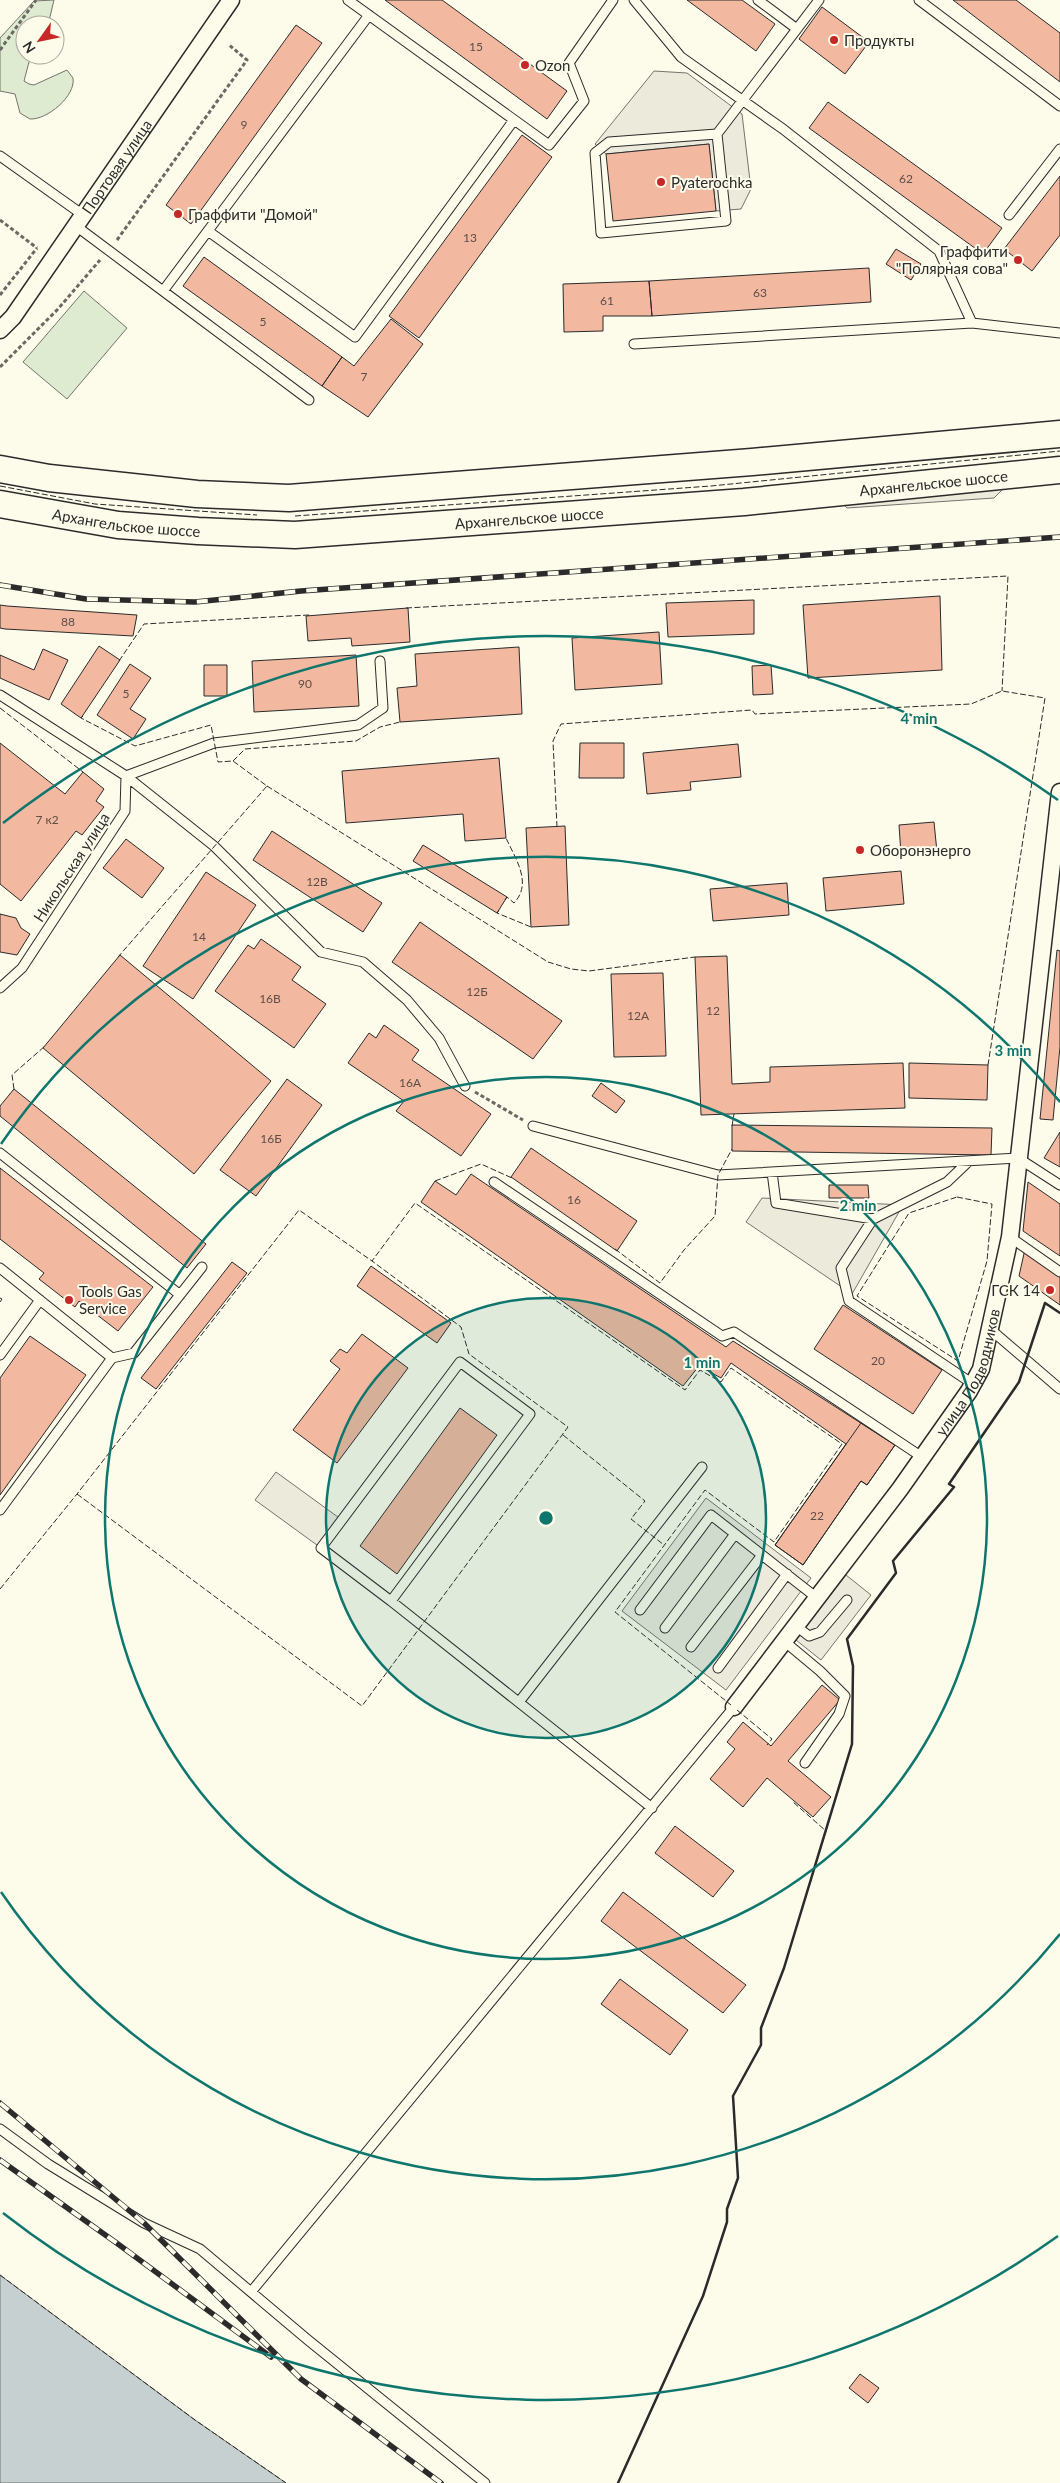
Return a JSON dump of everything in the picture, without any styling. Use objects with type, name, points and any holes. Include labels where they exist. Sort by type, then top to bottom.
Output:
[{"type":"main road","points":[[0,469],[49,478],[197,494],[289,498],[752,462],[1060,434]]},
{"type":"main road","name":"Архангельское шоссе","points":[[0,504],[118,525],[295,535],[734,503],[1060,470]]},
{"type":"street","name":"Портовая улица","points":[[0,330],[14,317],[231,0]]},
{"type":"street","name":"улица Подводников","points":[[734,1708],[922,1457],[981,1370],[1010,1238],[1060,792]]},
{"type":"lane","points":[[348,0],[549,146],[584,101],[569,64],[613,0]]},
{"type":"lane","points":[[634,0],[681,56],[939,251],[972,323]]},
{"type":"lane","points":[[758,0],[797,29]]},
{"type":"lane","points":[[717,134],[609,142],[595,153],[601,233],[726,221],[717,134],[819,0]]},
{"type":"lane","points":[[919,0],[1060,106]]},
{"type":"lane","points":[[163,291],[369,15]]},
{"type":"lane","points":[[208,231],[355,337],[514,120]]},
{"type":"lane","points":[[1009,215],[1060,149]]},
{"type":"lane","points":[[0,156],[79,221],[108,250],[309,400]]},
{"type":"lane","points":[[634,344],[972,323],[1060,333]]},
{"type":"lane","points":[[126,776],[214,742],[358,725],[383,708],[380,661]]},
{"type":"lane","points":[[1,697],[126,776],[214,846],[321,952],[363,962],[407,1000],[439,1038],[466,1086]]},
{"type":"lane","name":"Никольская улица","points":[[0,988],[22,968],[125,811],[126,776]]},
{"type":"lane","points":[[533,1126],[718,1175],[1018,1158],[1060,1185]]},
{"type":"lane","points":[[0,1153],[179,1294]]},
{"type":"lane","points":[[969,1161],[947,1182],[873,1219],[841,1268],[849,1301],[973,1384]]},
{"type":"lane","points":[[772,1172],[776,1203],[873,1219]]},
{"type":"lane","points":[[494,1182],[722,1336],[734,1332],[922,1457]]},
{"type":"lane","points":[[1010,1238],[1060,1272]]},
{"type":"lane","points":[[0,1510],[112,1358],[134,1353],[202,1267]]},
{"type":"lane","points":[[0,1268],[112,1358]]},
{"type":"lane","points":[[0,1355],[40,1300]]},
{"type":"lane","points":[[990,1329],[1060,1389]]},
{"type":"lane","points":[[391,1601],[530,1414],[460,1362],[321,1548],[391,1601],[652,1808]]},
{"type":"lane","points":[[519,1702],[702,1467]]},
{"type":"lane","points":[[640,1610],[710,1514],[817,1598]]},
{"type":"lane","points":[[665,1628],[736,1534]]},
{"type":"lane","points":[[691,1647],[762,1555]]},
{"type":"lane","points":[[718,1668],[787,1574]]},
{"type":"lane","points":[[796,1626],[809,1636],[820,1632],[847,1600]]},
{"type":"lane","points":[[784,1641],[820,1671],[845,1696],[839,1714],[806,1763]]},
{"type":"lane","points":[[251,2292],[734,1708]]},
{"type":"lane","points":[[0,2129],[48,2164],[144,2223],[200,2249],[308,2340],[484,2483]]},
{"type":"path","points":[[0,50],[36,0]]},
{"type":"path","points":[[0,367],[58,309],[131,222],[247,60],[228,44]]},
{"type":"path","points":[[0,220],[37,248]]},
{"type":"path","points":[[466,1086],[533,1126]]},
{"type":"green space","points":[[54,0],[50,15],[21,15],[34,1]]},
{"type":"green space","points":[[15,22],[15,65],[28,65],[24,81],[29,84],[34,85],[67,70],[73,78],[73,85],[59,106],[44,116],[30,119],[20,113],[15,94],[0,91],[0,38]]},
{"type":"green space","points":[[84,291],[127,328],[67,399],[23,362]]},
{"type":"shaded area","points":[[654,71],[687,73],[742,114],[751,189],[741,209],[716,211],[709,144],[606,154],[595,144]]},
{"type":"shaded area","points":[[1007,485],[994,498],[847,508],[837,498]]},
{"type":"shaded area","points":[[762,1198],[903,1205],[852,1294],[746,1222]]},
{"type":"shaded area","points":[[276,1472],[342,1520],[321,1548],[255,1500]]},
{"type":"shaded area","points":[[706,1498],[811,1578],[726,1690],[622,1611]]},
{"type":"shaded area","points":[[846,1575],[871,1595],[821,1660],[796,1640]]},
{"type":"shaded area","points":[[0,2275],[195,2420],[286,2483],[0,2483]]},
{"type":"building","points":[[385,0],[442,0],[567,91],[547,119]]},
{"type":"building","points":[[687,0],[742,0],[775,24],[756,51]]},
{"type":"building","points":[[953,0],[1016,0],[1060,33],[1060,82]]},
{"type":"building","name":"Продукты","points":[[822,7],[869,42],[845,74],[799,39]]},
{"type":"building","points":[[296,25],[322,43],[191,224],[166,205]]},
{"type":"building","points":[[828,102],[1002,228],[983,254],[809,128]]},
{"type":"building","points":[[522,135],[552,157],[419,338],[389,316]]},
{"type":"building","name":"Pyaterochka","points":[[709,144],[716,211],[613,221],[606,154]]},
{"type":"building","points":[[1060,176],[1060,235],[1032,271],[1004,249]]},
{"type":"building","points":[[896,249],[921,264],[911,280],[886,264]]},
{"type":"building","points":[[204,257],[342,357],[322,386],[183,286]]},
{"type":"building","points":[[869,268],[871,302],[652,316],[649,281]]},
{"type":"building","points":[[649,281],[652,316],[603,316],[603,331],[564,332],[563,284]]},
{"type":"building","points":[[391,319],[423,344],[368,417],[322,386],[342,357],[354,366]]},
{"type":"building","points":[[940,596],[942,670],[808,678],[803,605]]},
{"type":"building","points":[[754,600],[754,634],[668,637],[666,603]]},
{"type":"building","points":[[0,605],[137,615],[133,636],[5,629],[0,628]]},
{"type":"building","points":[[408,608],[410,642],[352,646],[351,638],[308,641],[306,616]]},
{"type":"building","points":[[659,632],[662,684],[575,690],[572,638]]},
{"type":"building","points":[[99,646],[120,660],[81,718],[61,704]]},
{"type":"building","points":[[519,647],[522,714],[400,722],[397,688],[417,686],[415,654]]},
{"type":"building","points":[[43,649],[68,660],[49,700],[0,678],[0,655],[34,670]]},
{"type":"building","points":[[356,655],[359,706],[254,712],[252,661]]},
{"type":"building","points":[[130,664],[151,678],[130,709],[146,719],[133,739],[97,715]]},
{"type":"building","points":[[204,665],[227,665],[227,696],[204,696]]},
{"type":"building","points":[[771,665],[773,694],[753,695],[752,666]]},
{"type":"building","points":[[0,743],[65,794],[83,772],[104,789],[96,801],[104,807],[82,835],[76,831],[21,901],[0,884]]},
{"type":"building","points":[[580,743],[624,743],[624,778],[579,778]]},
{"type":"building","points":[[738,744],[741,777],[690,782],[691,790],[647,794],[643,753]]},
{"type":"building","points":[[499,758],[506,838],[465,841],[463,814],[346,823],[342,771]]},
{"type":"building","points":[[934,822],[937,852],[901,854],[899,825]]},
{"type":"building","points":[[565,826],[569,925],[531,927],[526,828]]},
{"type":"building","points":[[272,831],[382,903],[363,932],[253,860]]},
{"type":"building","points":[[126,839],[164,868],[142,898],[103,868]]},
{"type":"building","points":[[423,845],[507,897],[497,913],[413,861]]},
{"type":"building","points":[[901,871],[904,904],[826,911],[823,878]]},
{"type":"building","points":[[206,872],[256,905],[193,999],[143,966]]},
{"type":"building","points":[[787,883],[789,915],[713,921],[710,889]]},
{"type":"building","points":[[0,914],[16,918],[21,928],[30,934],[17,955],[0,952]]},
{"type":"building","points":[[420,922],[562,1021],[533,1059],[392,962]]},
{"type":"building","points":[[261,939],[301,967],[292,980],[326,1004],[294,1048],[215,991],[248,945],[254,949]]},
{"type":"building","points":[[1057,950],[1060,951],[1060,1047],[1053,1120],[1040,1119]]},
{"type":"building","points":[[120,955],[271,1081],[194,1174],[43,1048]]},
{"type":"building","points":[[727,956],[732,1084],[770,1082],[770,1067],[903,1063],[905,1108],[701,1115],[695,957]]},
{"type":"building","points":[[663,973],[666,1056],[614,1057],[611,974]]},
{"type":"building","points":[[384,1025],[419,1050],[412,1060],[491,1114],[461,1156],[396,1111],[404,1101],[348,1063],[369,1033],[376,1038]]},
{"type":"building","points":[[909,1063],[988,1065],[987,1100],[909,1098]]},
{"type":"building","points":[[287,1079],[322,1105],[256,1196],[220,1170]]},
{"type":"building","points":[[601,1083],[625,1101],[616,1113],[592,1096]]},
{"type":"building","points":[[14,1089],[206,1244],[187,1268],[0,1116],[0,1106]]},
{"type":"building","points":[[732,1125],[992,1128],[991,1155],[732,1151]]},
{"type":"building","points":[[1060,1132],[1060,1167],[1044,1158]]},
{"type":"building","points":[[531,1148],[637,1221],[617,1251],[511,1177]]},
{"type":"building","points":[[0,1168],[153,1287],[118,1331],[79,1301],[75,1307],[39,1279],[44,1273],[0,1239]]},
{"type":"building","points":[[471,1174],[726,1347],[733,1341],[895,1445],[867,1485],[861,1481],[803,1565],[775,1545],[846,1444],[731,1363],[721,1378],[699,1366],[683,1386],[421,1202],[435,1181],[456,1195]]},
{"type":"building","points":[[1028,1182],[1060,1204],[1060,1256],[1023,1231]]},
{"type":"building","points":[[829,1185],[868,1185],[869,1198],[829,1198]]},
{"type":"building","name":"ГСК 14","points":[[1025,1249],[1060,1274],[1060,1305],[1019,1276]]},
{"type":"building","points":[[232,1262],[247,1273],[156,1389],[141,1378]]},
{"type":"building","points":[[371,1266],[451,1323],[437,1343],[357,1286]]},
{"type":"building","points":[[843,1305],[942,1370],[913,1414],[814,1349]]},
{"type":"building","points":[[362,1334],[408,1368],[337,1463],[293,1430],[340,1369],[330,1361],[340,1349],[347,1353]]},
{"type":"building","points":[[30,1336],[86,1375],[0,1495],[0,1378]]},
{"type":"building","points":[[460,1408],[497,1435],[397,1574],[360,1546]]},
{"type":"building","points":[[861,1423],[895,1445],[867,1485],[861,1481],[803,1565],[775,1545]]},
{"type":"building","points":[[822,1685],[840,1700],[788,1761],[831,1797],[813,1817],[767,1778],[743,1807],[710,1779],[735,1749],[727,1742],[743,1722],[771,1746]]},
{"type":"building","points":[[675,1826],[734,1871],[713,1897],[655,1853]]},
{"type":"building","points":[[623,1892],[746,1985],[723,2013],[601,1921]]},
{"type":"building","points":[[620,1979],[688,2030],[670,2055],[601,2004]]},
{"type":"building","points":[[860,2374],[879,2388],[868,2403],[849,2388]]},
{"type":"railway","points":[[0,585],[86,599],[195,602],[301,591],[1060,537]]},
{"type":"railway","points":[[0,2103],[144,2223],[301,2379],[441,2483]]},
{"type":"railway","points":[[0,2160],[271,2357]]},
{"type":"fence","points":[[295,516],[711,486],[1060,451]]},
{"type":"fence","points":[[0,486],[95,504],[257,515]]},
{"type":"fence","points":[[406,608],[1008,576],[1002,691]]},
{"type":"fence","points":[[119,661],[144,624],[309,615]]},
{"type":"fence","points":[[557,827],[553,741],[561,724],[752,710],[755,714],[971,704],[1002,691],[1045,698],[988,1065]]},
{"type":"fence","points":[[0,708],[83,772]]},
{"type":"fence","points":[[83,716],[81,718],[135,746],[211,725],[218,762],[233,761],[267,786],[118,957]]},
{"type":"fence","points":[[233,761],[245,749],[356,741],[380,727],[400,722]]},
{"type":"fence","points":[[267,786],[548,962],[571,969],[589,971],[695,957]]},
{"type":"fence","points":[[505,900],[507,897],[514,903],[522,887],[520,870],[506,838]]},
{"type":"fence","points":[[499,910],[497,913],[531,927]]},
{"type":"fence","points":[[14,1089],[12,1075],[45,1046]]},
{"type":"fence","points":[[732,1126],[734,1114]]},
{"type":"fence","points":[[615,1249],[660,1283],[684,1250],[715,1216],[718,1175],[732,1149]]},
{"type":"fence","points":[[435,1181],[481,1164],[512,1178]]},
{"type":"fence","points":[[957,1197],[992,1204],[987,1261],[958,1361],[857,1296],[909,1213],[957,1197]]},
{"type":"fence","points":[[0,1589],[77,1494],[299,1210],[372,1261],[415,1203],[685,1390],[700,1370],[721,1382],[731,1368],[842,1444],[774,1542],[705,1490],[615,1612],[731,1705]]},
{"type":"fence","points":[[77,1494],[362,1706],[568,1427],[469,1354],[461,1327],[372,1261]]},
{"type":"fence","points":[[0,1298],[2,1299],[0,1302]]},
{"type":"fence","points":[[563,1435],[645,1501],[631,1519],[664,1545]]},
{"type":"fence","points":[[826,1831],[852,1744],[853,1666],[847,1639]]},
{"type":"fence","points":[[737,1710],[772,1739],[767,1745]]},
{"type":"fence","points":[[618,2483],[703,2296],[727,2222],[727,2209],[738,2178],[733,2096],[761,2045],[761,2028],[784,1968],[826,1831],[793,1802]]},
{"type":"fence","points":[[0,2275],[195,2420],[286,2483]]},
{"type":"wall","points":[[618,2483],[703,2296],[727,2222],[727,2209],[738,2178],[733,2096],[761,2045],[761,2028],[784,1968],[852,1744],[853,1666],[847,1639],[896,1573],[893,1561],[954,1487],[949,1484],[1019,1382],[1045,1303],[1060,1313]]},
{"type":"place","name":"Продукты","points":[[834,40]]},
{"type":"place","name":"Ozon","points":[[525,65]]},
{"type":"place","name":"Pyaterochka","points":[[661,182]]},
{"type":"place","name":"Граффити \"Домой\"","points":[[178,214]]},
{"type":"place","name":"Граффити \"Полярная сова\"","points":[[1018,260]]},
{"type":"place","name":"Оборонэнерго","points":[[860,850]]},
{"type":"place","name":"ГСК 14","points":[[1050,1290]]},
{"type":"place","name":"Tools Gas Service","points":[[69,1300]]}]
